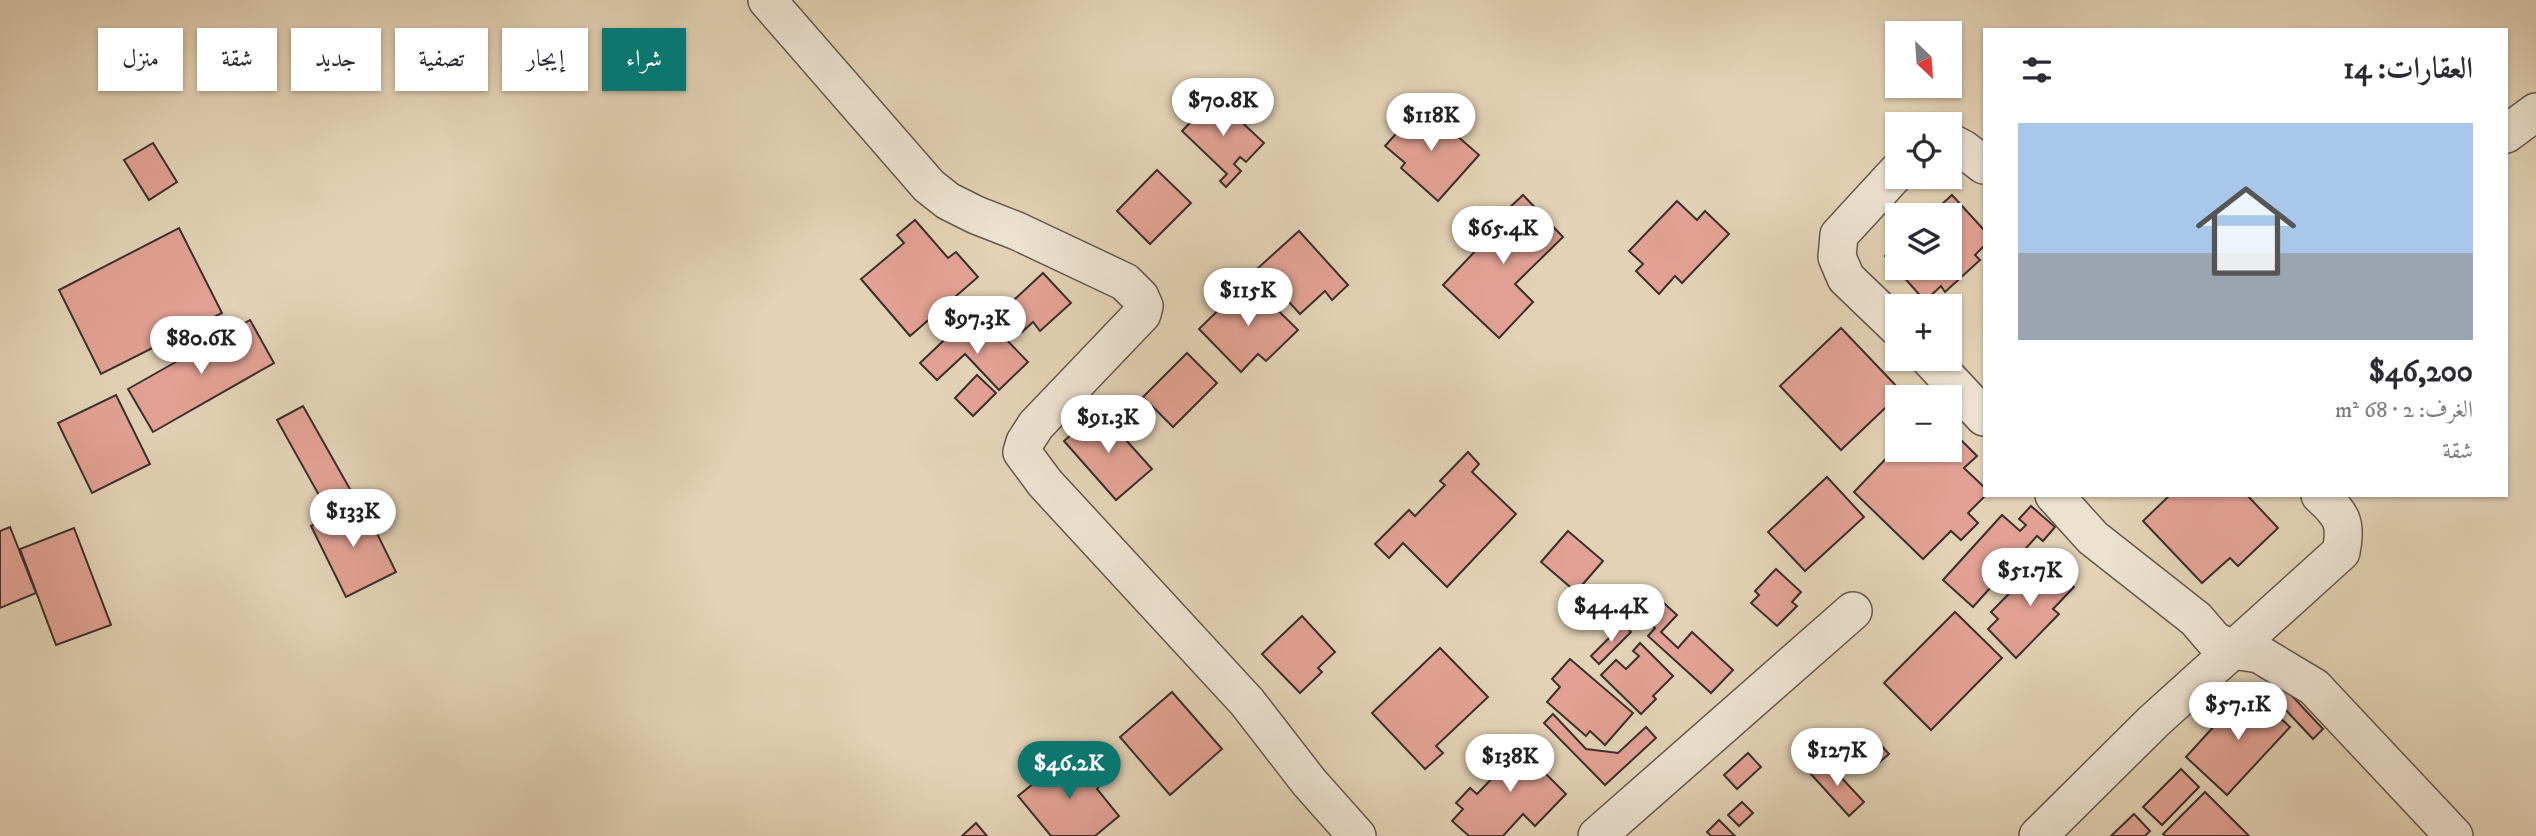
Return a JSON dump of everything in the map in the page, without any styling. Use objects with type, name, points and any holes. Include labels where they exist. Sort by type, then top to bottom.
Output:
[{"type":"street","points":[[767,0],[929,186],[948,201],[976,215],[1017,231],[1125,282],[1140,297],[1144,306],[1142,314],[1036,425],[1022,452],[1045,483],[1247,702],[1309,782],[1357,836]]},
{"type":"street","points":[[2508,133],[2536,112]]},
{"type":"street","points":[[1962,148],[1983,164]]},
{"type":"street","points":[[1885,185],[1839,235],[1837,257],[1846,278],[1885,315]]},
{"type":"street","points":[[1941,371],[1983,416]]},
{"type":"street","points":[[2056,497],[2093,538],[2196,619],[2214,640],[2233,650],[2259,654],[2314,687],[2454,836]]},
{"type":"street","points":[[2038,836],[2154,720],[2341,552],[2345,531],[2337,511],[2322,497]]},
{"type":"street","points":[[1597,836],[1853,611]]},
{"type":"building","points":[[1215,97],[1264,143],[1246,162],[1240,157],[1234,164],[1241,171],[1226,187],[1220,181],[1227,174],[1182,131]]},
{"type":"building","points":[[1422,105],[1479,155],[1438,201],[1401,168],[1405,163],[1385,146]]},
{"type":"building","points":[[153,143],[177,182],[149,200],[124,160]]},
{"type":"building","points":[[1157,170],[1191,203],[1150,244],[1117,211]]},
{"type":"building","points":[[1523,195],[1563,237],[1515,284],[1533,302],[1499,338],[1443,285],[1480,246],[1475,240]]},
{"type":"building","points":[[1952,195],[1959,203],[1943,203]]},
{"type":"building","points":[[1677,201],[1697,220],[1705,211],[1729,234],[1682,283],[1675,276],[1659,294],[1636,271],[1643,264],[1629,251]]},
{"type":"building","points":[[1962,206],[1983,229],[1983,247],[1975,255],[1980,260],[1962,276]]},
{"type":"building","points":[[915,220],[948,258],[956,252],[978,277],[910,336],[861,279],[904,243],[897,235]]},
{"type":"building","points":[[179,228],[222,313],[101,374],[59,290]]},
{"type":"building","points":[[1299,231],[1348,285],[1332,300],[1325,291],[1300,314],[1258,268]]},
{"type":"building","points":[[1043,273],[1071,303],[1040,331],[1033,322],[1022,332],[1002,311]]},
{"type":"building","points":[[1906,280],[1958,280],[1945,292],[1941,286],[1932,294],[1919,294]]},
{"type":"building","points":[[1248,281],[1298,330],[1266,361],[1258,354],[1241,372],[1199,329]]},
{"type":"building","points":[[250,320],[274,363],[153,432],[128,389]]},
{"type":"building","points":[[962,323],[981,343],[996,329],[1028,362],[999,390],[965,354],[937,380],[920,363]]},
{"type":"building","points":[[1841,328],[1895,385],[1885,385],[1885,408],[1841,450],[1780,386]]},
{"type":"building","points":[[1187,353],[1217,383],[1173,427],[1143,397]]},
{"type":"building","points":[[977,375],[996,393],[973,416],[955,398]]},
{"type":"building","points":[[116,395],[150,464],[92,493],[58,423]]},
{"type":"building","points":[[303,406],[351,491],[325,506],[277,420]]},
{"type":"building","points":[[1099,410],[1152,469],[1116,500],[1064,441]]},
{"type":"building","points":[[1962,441],[1977,456],[1964,468],[1983,486],[1984,497],[1968,513],[1978,523],[1961,540],[1951,531],[1923,559],[1854,492],[1885,460],[1885,462],[1962,462]]},
{"type":"building","points":[[1468,452],[1479,464],[1472,472],[1516,514],[1447,587],[1403,543],[1389,558],[1375,544],[1409,510],[1415,516],[1445,485],[1440,481]]},
{"type":"building","points":[[1827,477],[1864,517],[1805,571],[1768,532]]},
{"type":"building","points":[[2168,497],[2249,497],[2278,528],[2238,566],[2230,558],[2202,583],[2143,521]]},
{"type":"building","points":[[361,501],[396,572],[346,597],[311,526]]},
{"type":"building","points":[[2031,506],[2055,527],[2043,541],[2037,536],[1973,607],[1943,580],[2002,515],[2020,531],[2026,525],[2019,519]]},
{"type":"building","points":[[10,527],[36,593],[0,608],[0,531]]},
{"type":"building","points":[[74,528],[111,625],[56,645],[20,549]]},
{"type":"building","points":[[1568,531],[1603,561],[1576,592],[1541,562]]},
{"type":"building","points":[[2044,558],[2074,587],[2053,609],[2059,614],[2016,658],[1988,629],[1998,619],[1991,612]]},
{"type":"building","points":[[1776,569],[1801,592],[1792,602],[1797,606],[1777,626],[1751,603],[1759,595],[1755,591]]},
{"type":"building","points":[[1645,586],[1677,615],[1661,632],[1678,648],[1692,632],[1733,670],[1711,693],[1648,636],[1655,628],[1640,614],[1630,626],[1618,615]]},
{"type":"building","points":[[1955,612],[2002,658],[1931,730],[1884,683]]},
{"type":"building","points":[[1302,616],[1335,652],[1318,668],[1322,672],[1300,693],[1262,654]]},
{"type":"building","points":[[1623,624],[1631,632],[1599,664],[1591,656]]},
{"type":"building","points":[[1640,643],[1673,676],[1653,696],[1656,699],[1641,714],[1601,675],[1616,660],[1626,669],[1639,656],[1633,651]]},
{"type":"building","points":[[1440,648],[1488,697],[1436,746],[1443,753],[1425,769],[1372,713]]},
{"type":"building","points":[[1570,659],[1633,713],[1605,745],[1590,731],[1586,736],[1547,702],[1560,687],[1552,679]]},
{"type":"building","points":[[2279,682],[2323,729],[2313,739],[2268,691]]},
{"type":"building","points":[[2248,689],[2290,727],[2227,795],[2186,757]]},
{"type":"building","points":[[1172,692],[1222,749],[1170,795],[1120,737]]},
{"type":"building","points":[[1553,714],[1586,749],[1618,753],[1646,727],[1656,738],[1605,785],[1544,723]]},
{"type":"building","points":[[1867,730],[1889,754],[1873,768],[1851,744]]},
{"type":"building","points":[[1519,735],[1548,763],[1542,770],[1566,794],[1535,826],[1523,814],[1503,836],[1469,836],[1452,821],[1463,809],[1456,803],[1470,788],[1477,794],[1499,771],[1491,764]]},
{"type":"building","points":[[1074,751],[1101,784],[1097,789],[1119,816],[1095,836],[1051,836],[1018,796]]},
{"type":"building","points":[[1748,753],[1761,767],[1737,789],[1724,775]]},
{"type":"building","points":[[1825,760],[1864,802],[1849,816],[1810,773]]},
{"type":"building","points":[[2181,769],[2199,787],[2162,825],[2143,807]]},
{"type":"building","points":[[2205,792],[2249,836],[2163,834]]},
{"type":"building","points":[[1742,802],[1753,813],[1739,826],[1728,815]]},
{"type":"building","points":[[2134,814],[2150,831],[2145,836],[2111,836]]},
{"type":"building","points":[[1719,820],[1735,836],[1711,836],[1707,832]]},
{"type":"building","points":[[976,823],[987,836],[962,836]]}]
